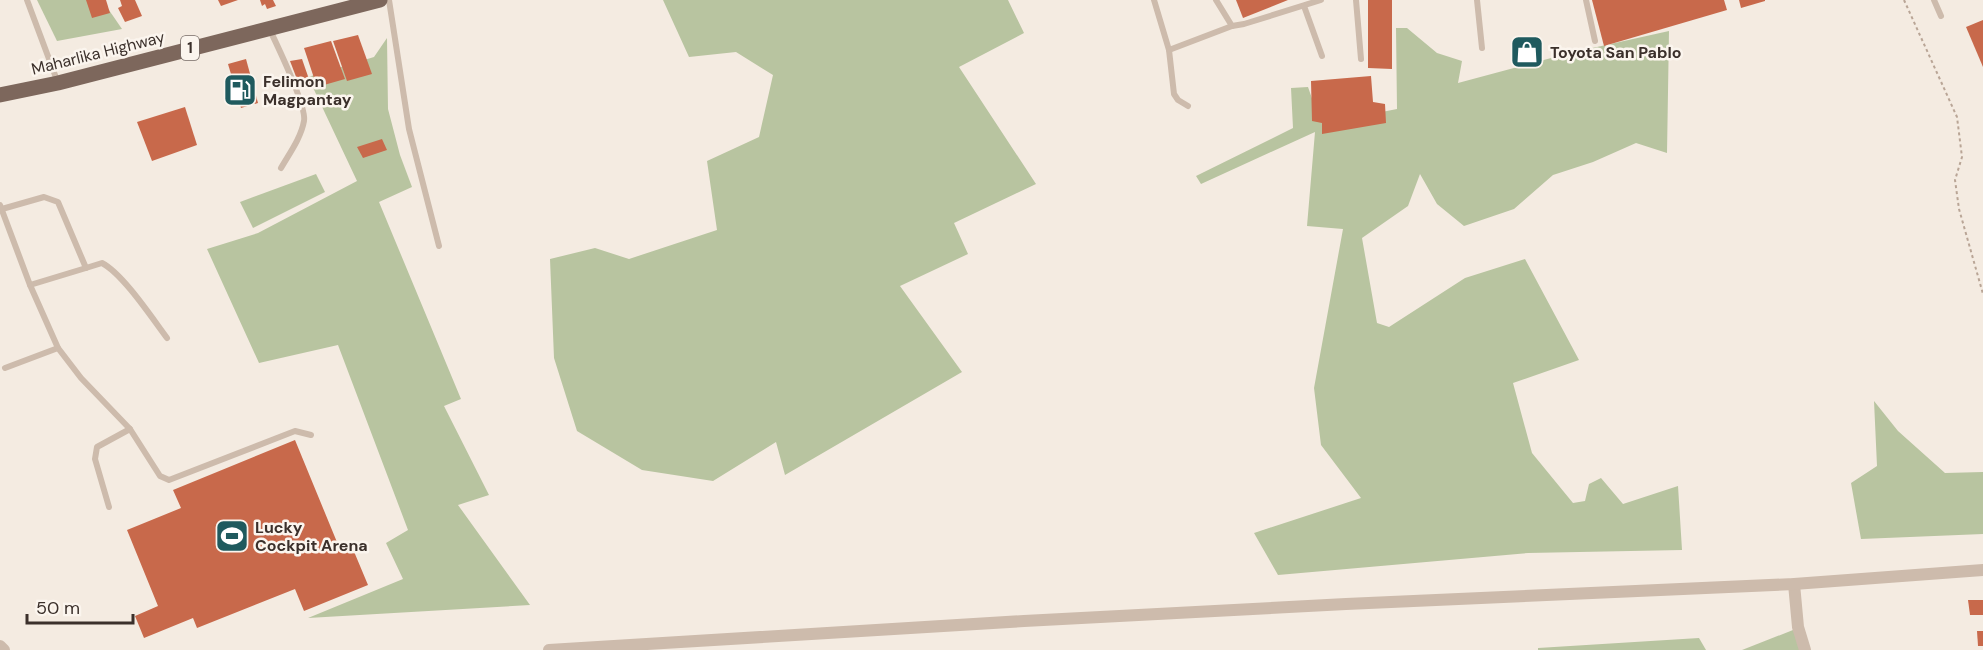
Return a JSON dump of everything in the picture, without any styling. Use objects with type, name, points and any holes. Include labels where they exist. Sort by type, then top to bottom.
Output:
[{"type":"main road","name":"Maharlika Highway","points":[[0,95],[58,83],[380,0]]},
{"type":"street","points":[[549,650],[1071,618],[1794,584],[1983,570]]},
{"type":"street","points":[[1794,584],[1798,627],[1805,650]]},
{"type":"street","points":[[0,646],[4,650]]},
{"type":"lane","points":[[27,0],[58,83]]},
{"type":"lane","points":[[389,0],[409,129],[439,246]]},
{"type":"lane","points":[[1154,0],[1169,50],[1174,94],[1178,100],[1188,106]]},
{"type":"lane","points":[[1216,0],[1232,26]]},
{"type":"lane","points":[[1169,50],[1232,26],[1320,0]]},
{"type":"lane","points":[[1356,0],[1361,59]]},
{"type":"lane","points":[[1477,0],[1482,48]]},
{"type":"lane","points":[[1586,0],[1595,41]]},
{"type":"lane","points":[[1934,0],[1941,16]]},
{"type":"lane","points":[[1304,6],[1322,56]]},
{"type":"lane","points":[[269,28],[297,92],[305,119],[281,168]]},
{"type":"lane","points":[[87,268],[57,202],[44,197],[1,207],[30,285],[58,348],[81,378],[129,429],[160,476],[169,480],[295,431],[311,435]]},
{"type":"lane","points":[[30,285],[102,263],[131,292],[167,338]]},
{"type":"lane","points":[[5,368],[58,348]]},
{"type":"lane","points":[[109,507],[95,459],[97,447],[129,429]]},
{"type":"path","points":[[1904,0],[1957,117],[1962,157],[1955,180],[1959,209],[1983,294]]},
{"type":"green space","points":[[37,0],[102,0],[122,29],[57,41]]},
{"type":"green space","points":[[663,0],[1008,0],[1024,33],[959,67],[1036,184],[954,223],[968,254],[900,286],[962,372],[785,475],[776,442],[713,481],[642,470],[577,431],[554,358],[550,259],[595,248],[629,259],[717,230],[707,161],[759,137],[773,75],[736,52],[689,57]]},
{"type":"green space","points":[[1396,28],[1407,28],[1437,53],[1462,61],[1458,83],[1570,53],[1669,31],[1667,153],[1636,143],[1593,162],[1553,175],[1514,209],[1464,226],[1437,204],[1420,174],[1408,206],[1362,238],[1377,323],[1389,327],[1465,278],[1525,259],[1579,360],[1513,383],[1532,453],[1573,503],[1585,501],[1589,484],[1601,478],[1623,504],[1678,486],[1682,550],[1528,553],[1278,575],[1254,533],[1361,498],[1321,445],[1314,388],[1343,229],[1307,226],[1315,132],[1201,184],[1196,176],[1293,128],[1291,88],[1308,87],[1316,110],[1326,123],[1397,109]]},
{"type":"green space","points":[[387,38],[388,109],[400,155],[412,187],[379,202],[461,399],[444,406],[489,495],[458,505],[530,605],[308,618],[403,579],[386,543],[408,530],[338,345],[259,363],[207,249],[258,233],[357,181],[308,77],[374,57]]},
{"type":"green space","points":[[316,174],[325,192],[253,228],[240,202]]},
{"type":"green space","points":[[1874,401],[1898,431],[1945,473],[1983,472],[1983,534],[1861,539],[1851,483],[1877,466]]},
{"type":"green space","points":[[1793,630],[1803,650],[1742,650]]},
{"type":"green space","points":[[1699,638],[1706,650],[1538,650],[1538,648]]},
{"type":"building","points":[[86,0],[106,0],[110,13],[92,18]]},
{"type":"building","points":[[120,0],[135,0],[142,16],[125,22],[118,8],[122,6]]},
{"type":"building","points":[[218,0],[238,0],[221,6]]},
{"type":"building","points":[[260,0],[273,0],[276,6],[267,9],[265,4],[262,6]]},
{"type":"building","points":[[1236,0],[1288,0],[1243,18]]},
{"type":"building","points":[[1368,0],[1392,0],[1392,69],[1368,68]]},
{"type":"building","points":[[1592,0],[1724,0],[1727,10],[1604,46]]},
{"type":"building","points":[[1739,0],[1765,0],[1765,1],[1741,8]]},
{"type":"building","points":[[1983,20],[1983,67],[1966,27]]},
{"type":"building","points":[[358,35],[372,74],[347,81],[333,41]]},
{"type":"building","points":[[331,41],[345,79],[317,87],[304,48]]},
{"type":"building","points":[[246,59],[258,103],[241,108],[228,64]]},
{"type":"building","points":[[302,59],[311,85],[300,87],[290,61]]},
{"type":"building","points":[[1371,76],[1373,102],[1385,104],[1386,123],[1322,134],[1322,123],[1312,121],[1311,81]]},
{"type":"building","points":[[185,107],[197,145],[152,161],[137,122]]},
{"type":"building","points":[[382,139],[387,150],[363,158],[357,147]]},
{"type":"building","name":"Lucky Cockpit Arena","points":[[295,440],[339,547],[350,542],[368,585],[304,611],[295,589],[197,628],[193,618],[144,638],[135,616],[158,606],[127,530],[181,508],[173,490]]},
{"type":"building","points":[[1968,600],[1983,600],[1983,615],[1970,615]]},
{"type":"building","points":[[1977,631],[1983,631],[1983,646],[1978,646]]},
{"type":"place","name":"Toyota San Pablo","points":[[1527,52]]},
{"type":"place","name":"Felimon Magpantay","points":[[240,90]]},
{"type":"place","name":"Lucky Cockpit Arena","points":[[232,536]]}]
